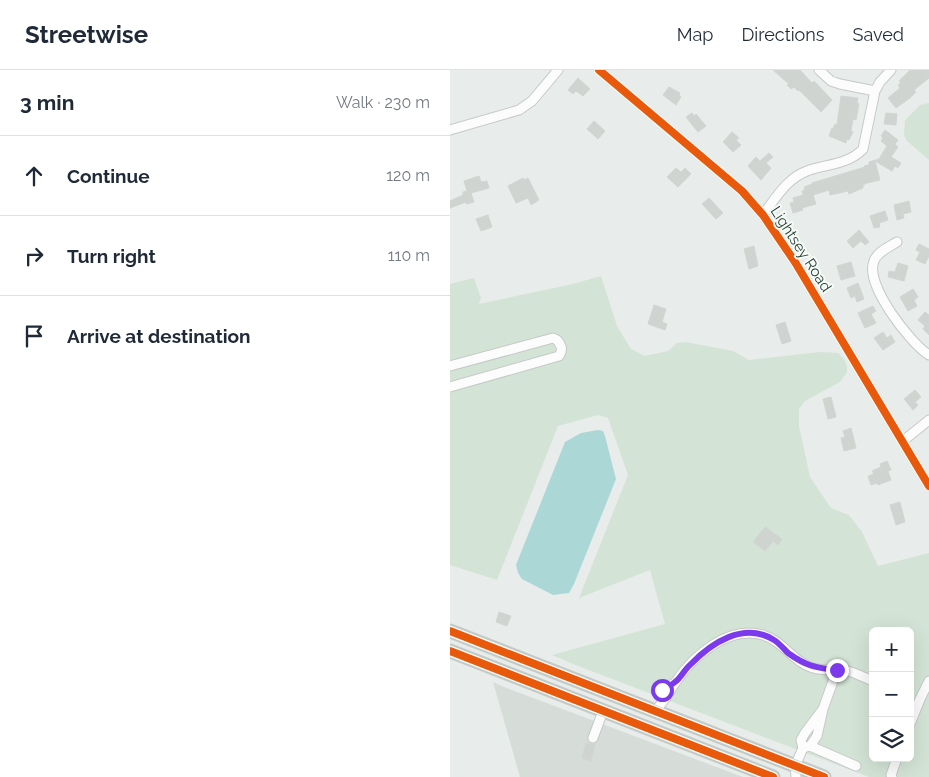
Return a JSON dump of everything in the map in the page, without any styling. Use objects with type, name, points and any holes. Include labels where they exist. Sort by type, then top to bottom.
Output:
[{"type":"highway","points":[[450,631],[655,711],[796,771],[824,777]]},
{"type":"highway","points":[[450,651],[773,777]]},
{"type":"street","points":[[450,130],[519,110],[532,101],[558,70]]},
{"type":"street","name":"Lightsey Road","points":[[599,70],[742,191],[764,215],[832,322],[929,486]]},
{"type":"street","points":[[819,70],[831,81],[875,91]]},
{"type":"street","points":[[764,215],[784,188],[795,178],[805,172],[850,160],[863,149],[875,91],[880,82],[892,70]]},
{"type":"street","points":[[897,242],[875,258],[872,270],[873,280],[899,324],[913,341],[929,355]]},
{"type":"street","points":[[450,366],[553,338],[557,340],[562,348],[559,356],[450,387]]},
{"type":"street","points":[[902,441],[929,420]]},
{"type":"street","points":[[655,711],[689,665],[713,644],[730,636],[747,632],[763,635],[775,640],[801,662],[814,668],[849,672],[869,680]]},
{"type":"street","points":[[837,670],[823,709],[801,740],[806,747],[856,766]]},
{"type":"street","points":[[913,717],[929,681]]},
{"type":"street","points":[[914,697],[920,699]]},
{"type":"street","points":[[592,738],[603,711]]},
{"type":"street","points":[[796,771],[806,747]]},
{"type":"street","points":[[892,777],[896,762]]},
{"type":"shaded area","points":[[493,682],[504,687],[743,777],[520,777]]},
{"type":"green space","points":[[929,103],[929,160],[907,141],[904,135],[905,120],[920,105]]},
{"type":"green space","points":[[601,276],[617,326],[631,349],[645,356],[668,351],[677,343],[686,342],[733,351],[749,360],[820,352],[838,353],[844,359],[847,372],[840,382],[805,401],[799,409],[799,426],[810,477],[831,508],[849,515],[862,532],[878,566],[929,553],[929,777],[869,777],[552,655],[665,624],[650,570],[579,598],[628,475],[608,418],[598,415],[558,426],[497,580],[450,565],[450,284],[474,278],[481,298],[479,304],[573,284]]},
{"type":"water","points":[[603,431],[605,436],[616,479],[574,584],[569,593],[553,595],[522,579],[516,565],[565,442],[581,433]]},
{"type":"building","points":[[773,70],[800,70],[812,83],[814,81],[832,100],[821,112],[799,90],[794,87],[791,89],[787,85],[789,84]]},
{"type":"building","points":[[910,70],[929,70],[929,78],[914,90],[916,92],[910,98],[896,108],[888,98],[900,88],[898,85],[901,83],[899,81]]},
{"type":"building","points":[[578,78],[590,89],[583,96],[576,91],[573,94],[568,90]]},
{"type":"building","points":[[669,87],[680,93],[681,97],[676,105],[663,95]]},
{"type":"building","points":[[841,96],[858,98],[857,103],[859,104],[856,120],[853,119],[851,131],[853,132],[846,143],[829,136],[832,128],[835,124],[837,125]]},
{"type":"building","points":[[692,113],[694,116],[696,114],[706,126],[698,132],[686,117]]},
{"type":"building","points":[[886,113],[897,114],[896,125],[884,124]]},
{"type":"building","points":[[594,121],[605,131],[598,139],[587,129]]},
{"type":"building","points":[[885,130],[898,140],[895,144],[898,147],[891,157],[901,163],[898,168],[895,166],[892,171],[875,161],[880,180],[867,183],[863,185],[863,188],[849,194],[848,191],[830,195],[829,190],[813,195],[816,204],[793,213],[790,203],[794,202],[793,198],[803,195],[804,187],[865,167],[869,165],[869,162],[879,159],[887,146],[881,141],[883,138],[881,136]]},
{"type":"building","points":[[732,132],[739,138],[736,140],[741,145],[733,152],[723,142]]},
{"type":"building","points":[[769,153],[773,157],[766,163],[771,168],[761,180],[748,166],[756,157],[760,161]]},
{"type":"building","points":[[676,168],[681,172],[685,168],[691,174],[678,187],[667,177]]},
{"type":"building","points":[[479,176],[481,182],[487,181],[489,188],[471,193],[474,202],[466,204],[466,202],[450,208],[450,201],[467,191],[464,181]]},
{"type":"building","points":[[523,178],[524,180],[528,178],[539,200],[531,205],[528,198],[516,203],[508,186]]},
{"type":"building","points":[[709,198],[723,213],[716,219],[702,204]]},
{"type":"building","points":[[909,201],[911,212],[903,214],[904,218],[897,220],[894,205]]},
{"type":"building","points":[[885,211],[888,220],[879,223],[880,227],[874,228],[870,216]]},
{"type":"building","points":[[488,215],[492,227],[481,231],[476,219]]},
{"type":"building","points":[[859,230],[869,242],[865,245],[861,241],[853,248],[847,241]]},
{"type":"building","points":[[919,244],[929,249],[929,256],[925,264],[916,260],[920,252],[916,250]]},
{"type":"building","points":[[754,246],[758,266],[749,269],[744,249]]},
{"type":"building","points":[[851,262],[855,276],[841,280],[837,266]]},
{"type":"building","points":[[898,263],[908,266],[904,281],[888,277],[889,271],[895,272]]},
{"type":"building","points":[[858,283],[864,299],[857,302],[855,296],[851,298],[847,288]]},
{"type":"building","points":[[913,289],[918,297],[914,300],[917,306],[908,311],[900,297]]},
{"type":"building","points":[[654,305],[666,309],[662,322],[667,324],[665,330],[648,324]]},
{"type":"building","points":[[873,306],[876,311],[871,314],[876,323],[865,328],[858,313]]},
{"type":"building","points":[[925,312],[929,315],[929,335],[923,329],[925,326],[918,320]]},
{"type":"building","points":[[785,322],[791,341],[782,344],[776,325]]},
{"type":"building","points":[[883,332],[887,338],[891,335],[895,342],[883,350],[874,338]]},
{"type":"building","points":[[915,390],[921,397],[915,402],[918,405],[913,410],[904,399]]},
{"type":"building","points":[[831,397],[836,417],[828,419],[823,399]]},
{"type":"building","points":[[851,428],[856,448],[844,451],[841,438],[845,437],[843,431]]},
{"type":"building","points":[[887,461],[891,470],[888,471],[891,480],[878,485],[877,483],[871,485],[868,476],[874,474],[872,471],[881,467],[880,464]]},
{"type":"building","points":[[900,502],[905,522],[896,525],[890,505]]},
{"type":"building","points":[[765,527],[782,539],[778,545],[773,541],[765,551],[753,542]]},
{"type":"building","points":[[499,612],[511,616],[507,626],[496,622]]},
{"type":"building","points":[[586,743],[595,745],[591,761],[582,758]]},
{"type":"cycle path","points":[[599,70],[742,191],[763,215],[795,262],[929,486]]},
{"type":"cycle path","points":[[450,631],[824,777]]},
{"type":"cycle path","points":[[450,651],[773,777]]},
{"type":"route","points":[[662,690],[675,683],[689,665],[713,644],[730,636],[747,632],[763,635],[775,640],[801,662],[814,668],[837,670]]}]
